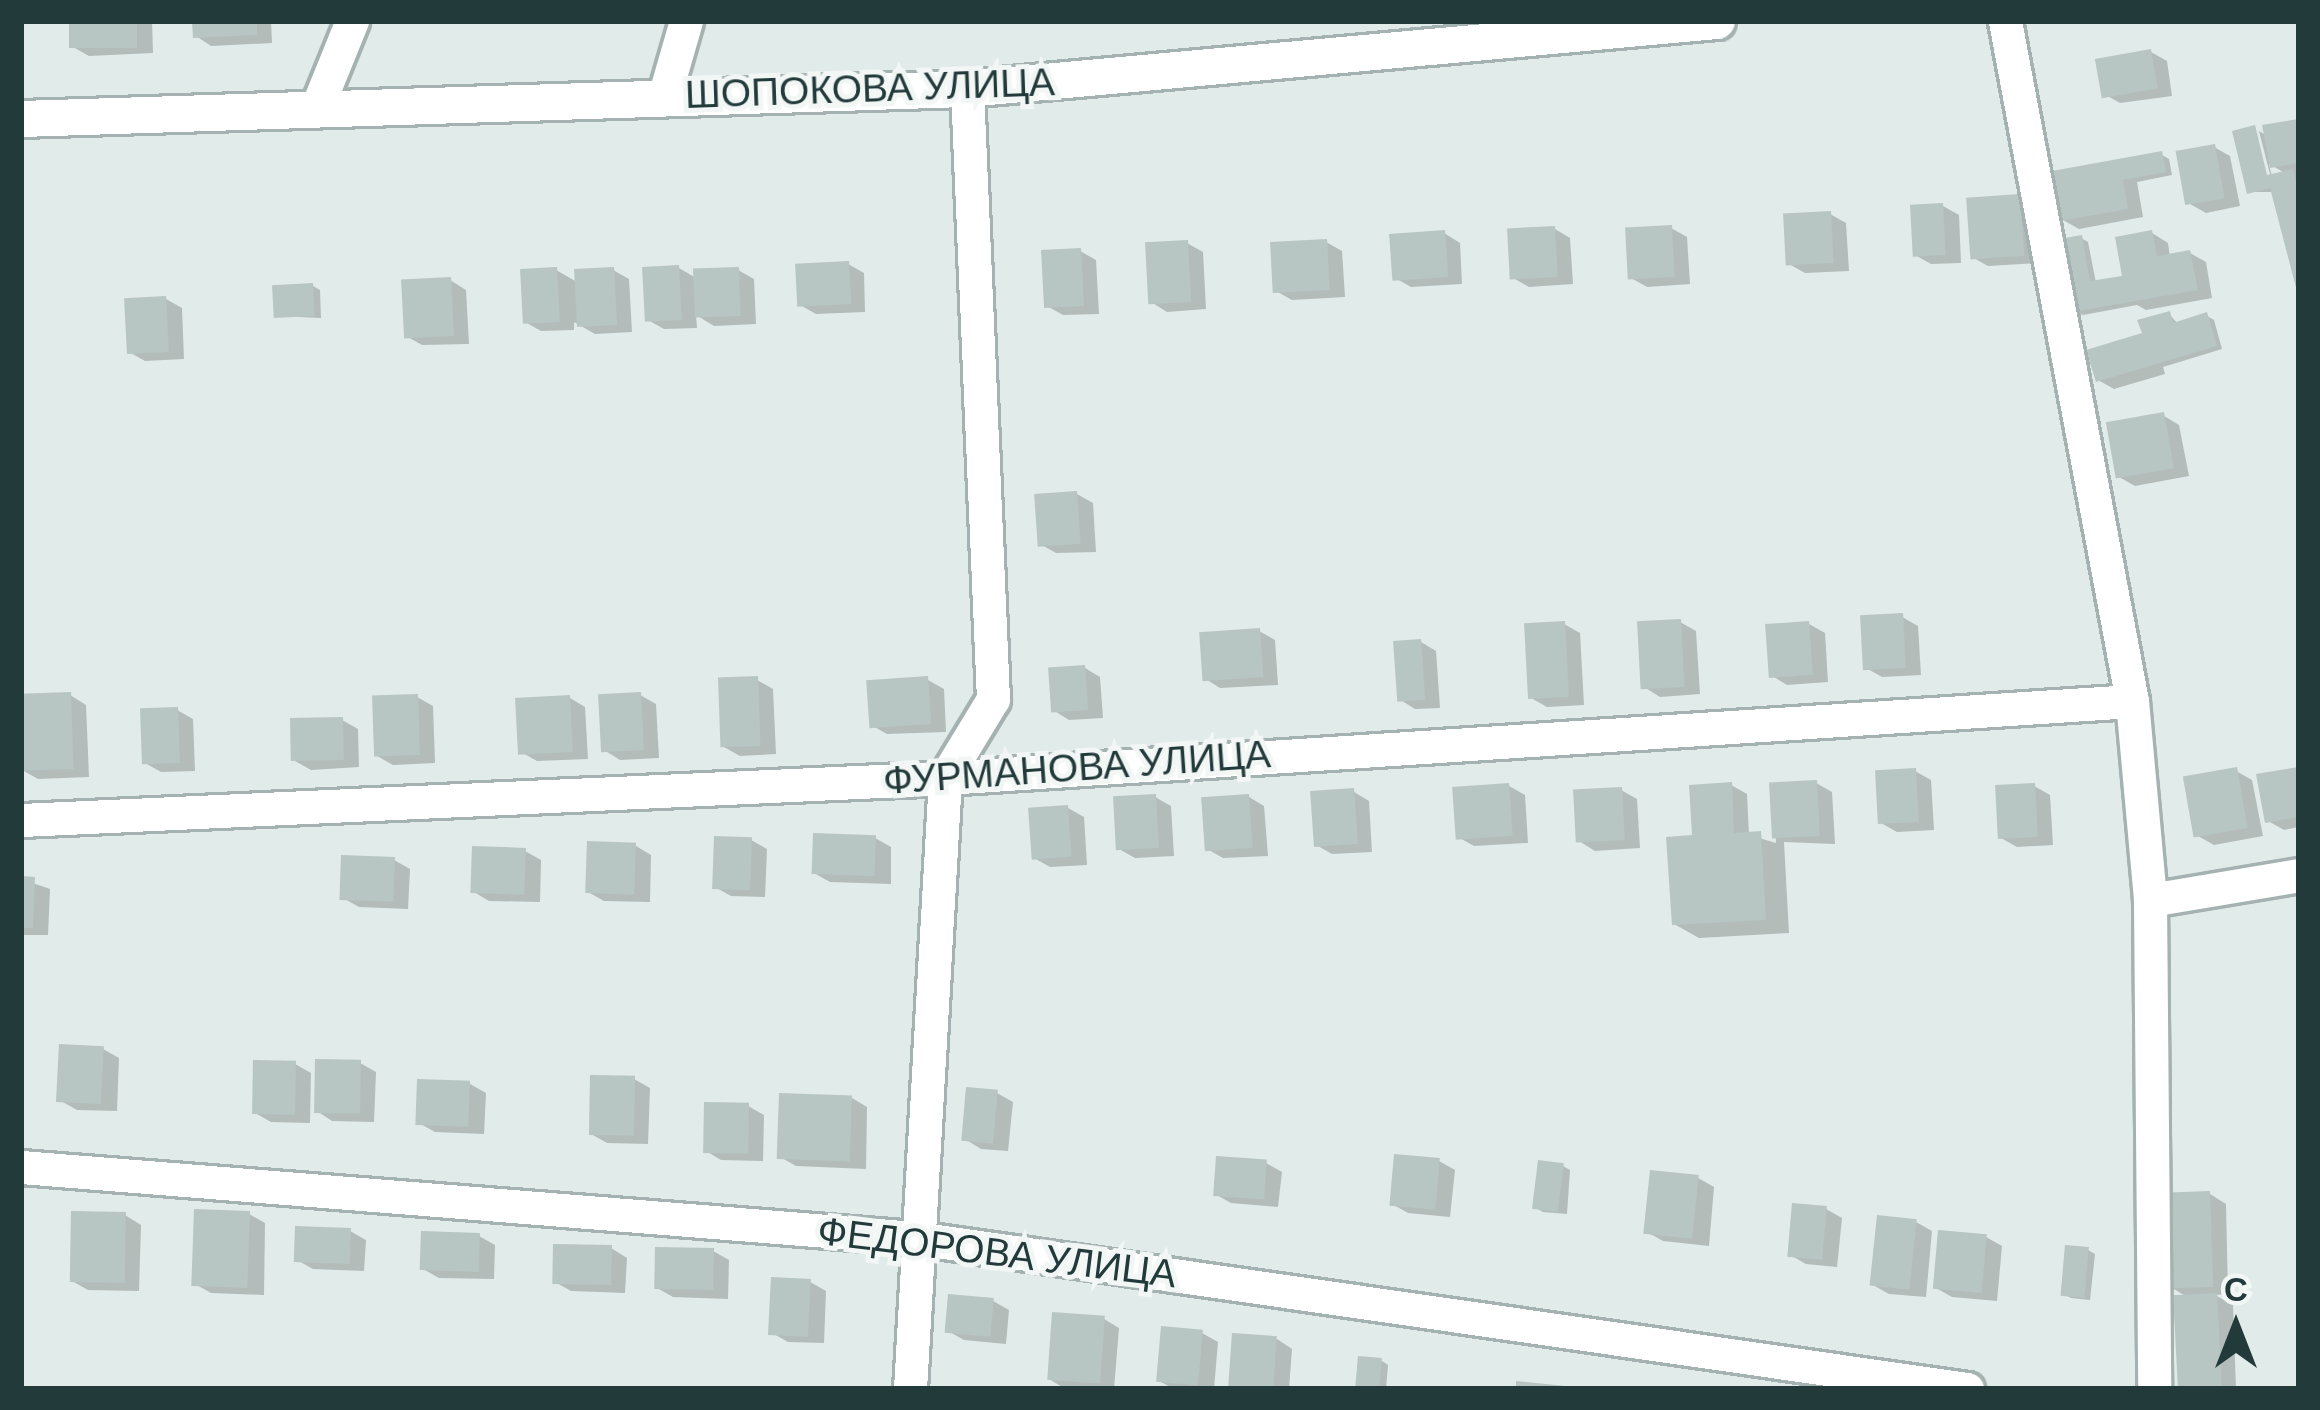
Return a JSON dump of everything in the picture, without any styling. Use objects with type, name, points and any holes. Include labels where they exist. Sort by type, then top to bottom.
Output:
[{"type":"street","points":[[317,107],[352,21]]},
{"type":"street","points":[[664,97],[686,21]]},
{"type":"street","name":"ШОПОКОВА УЛИЦА","points":[[21,118],[967,89],[1717,21]]},
{"type":"street","points":[[2005,21],[2132,701],[2150,900],[2154,1389]]},
{"type":"street","points":[[910,1389],[945,778],[992,699],[967,89]]},
{"type":"street","name":"ФУРМАНОВА УЛИЦА","points":[[21,820],[945,778],[2132,701]]},
{"type":"street","points":[[2150,900],[2299,875]]},
{"type":"street","name":"ФЕДОРОВА УЛИЦА","points":[[21,1167],[916,1238],[1966,1389]]},
{"type":"building","points":[[69,21],[137,21],[137,48],[69,48]]},
{"type":"building","points":[[192,21],[257,21],[257,35],[193,38]]},
{"type":"building","points":[[2151,49],[2158,88],[2102,98],[2095,59]]},
{"type":"building","points":[[2299,119],[2299,163],[2270,168],[2262,125]]},
{"type":"building","points":[[2255,125],[2267,175],[2293,169],[2299,193],[2299,299],[2270,188],[2247,194],[2232,131]]},
{"type":"building","points":[[2215,144],[2225,198],[2185,205],[2176,151]]},
{"type":"building","points":[[2162,151],[2166,172],[2123,180],[2128,209],[2060,221],[2052,171]]},
{"type":"building","points":[[2020,194],[2024,256],[1970,260],[1966,198]]},
{"type":"building","points":[[1943,203],[1946,255],[1913,257],[1910,205]]},
{"type":"building","points":[[1831,211],[1834,263],[1786,265],[1783,214]]},
{"type":"building","points":[[1672,225],[1675,277],[1628,279],[1625,227]]},
{"type":"building","points":[[1555,226],[1558,277],[1510,279],[1507,229]]},
{"type":"building","points":[[1445,230],[1448,277],[1392,281],[1389,234]]},
{"type":"building","points":[[2152,230],[2157,256],[2190,250],[2198,290],[2073,312],[2059,239],[2082,235],[2090,281],[2122,276],[2115,237]]},
{"type":"building","points":[[1327,239],[1330,290],[1273,293],[1270,242]]},
{"type":"building","points":[[1188,240],[1191,302],[1148,304],[1145,242]]},
{"type":"building","points":[[1081,248],[1084,306],[1044,308],[1041,250]]},
{"type":"building","points":[[849,261],[851,304],[797,307],[795,264]]},
{"type":"building","points":[[679,265],[682,320],[645,322],[642,267]]},
{"type":"building","points":[[557,267],[560,322],[523,324],[520,269]]},
{"type":"building","points":[[614,267],[617,325],[577,327],[574,269]]},
{"type":"building","points":[[739,267],[741,316],[695,318],[693,269]]},
{"type":"building","points":[[451,277],[454,336],[404,339],[401,280]]},
{"type":"building","points":[[313,283],[315,316],[274,318],[272,285]]},
{"type":"building","points":[[166,296],[169,352],[127,354],[124,298]]},
{"type":"building","points":[[2170,311],[2173,323],[2207,312],[2217,346],[2096,382],[2086,350],[2142,333],[2137,320]]},
{"type":"building","points":[[2164,412],[2174,468],[2116,478],[2106,422]]},
{"type":"building","points":[[1077,491],[1081,544],[1038,547],[1034,494]]},
{"type":"building","points":[[1903,613],[1906,668],[1863,670],[1860,615]]},
{"type":"building","points":[[1681,619],[1685,687],[1641,689],[1637,621]]},
{"type":"building","points":[[1565,621],[1569,697],[1528,699],[1524,623]]},
{"type":"building","points":[[1809,621],[1813,675],[1769,678],[1765,624]]},
{"type":"building","points":[[1260,628],[1263,677],[1203,681],[1199,632]]},
{"type":"building","points":[[1421,639],[1425,700],[1397,702],[1393,641]]},
{"type":"building","points":[[1085,665],[1088,710],[1051,712],[1048,668]]},
{"type":"building","points":[[758,676],[760,746],[720,747],[718,677]]},
{"type":"building","points":[[928,676],[931,724],[869,728],[866,680]]},
{"type":"building","points":[[71,692],[74,769],[24,771],[21,694]]},
{"type":"building","points":[[641,692],[644,750],[601,752],[598,694]]},
{"type":"building","points":[[418,694],[420,755],[374,757],[372,696]]},
{"type":"building","points":[[570,695],[573,752],[518,755],[515,698]]},
{"type":"building","points":[[178,707],[180,763],[142,764],[140,708]]},
{"type":"building","points":[[343,717],[344,760],[291,761],[290,718]]},
{"type":"building","points":[[2237,767],[2248,828],[2194,838],[2183,777]]},
{"type":"building","points":[[2299,767],[2299,817],[2265,823],[2256,774]]},
{"type":"building","points":[[1916,768],[1919,822],[1878,824],[1875,770]]},
{"type":"building","points":[[1817,780],[1820,836],[1772,838],[1769,783]]},
{"type":"building","points":[[1732,782],[1734,833],[1761,831],[1766,920],[1672,925],[1666,837],[1692,835],[1689,785]]},
{"type":"building","points":[[1509,783],[1513,836],[1456,840],[1452,787]]},
{"type":"building","points":[[2035,783],[2038,837],[1998,839],[1995,785]]},
{"type":"building","points":[[1622,787],[1625,840],[1576,842],[1573,790]]},
{"type":"building","points":[[1354,788],[1358,844],[1314,847],[1310,791]]},
{"type":"building","points":[[1156,794],[1159,848],[1116,850],[1113,796]]},
{"type":"building","points":[[1249,794],[1253,848],[1205,851],[1201,797]]},
{"type":"building","points":[[1068,805],[1072,857],[1032,860],[1028,808]]},
{"type":"building","points":[[813,833],[876,835],[875,876],[812,874]]},
{"type":"building","points":[[714,836],[752,837],[750,890],[712,889]]},
{"type":"building","points":[[587,841],[636,843],[634,895],[585,893]]},
{"type":"building","points":[[472,846],[526,848],[524,895],[470,893]]},
{"type":"building","points":[[341,855],[395,857],[393,902],[339,900]]},
{"type":"building","points":[[21,876],[35,877],[33,928],[21,928]]},
{"type":"building","points":[[59,1044],[104,1046],[101,1104],[56,1102]]},
{"type":"building","points":[[315,1059],[361,1060],[360,1114],[314,1113]]},
{"type":"building","points":[[253,1060],[296,1061],[295,1115],[252,1114]]},
{"type":"building","points":[[590,1075],[635,1076],[634,1136],[589,1135]]},
{"type":"building","points":[[417,1079],[470,1081],[468,1127],[415,1125]]},
{"type":"building","points":[[966,1087],[998,1090],[993,1144],[961,1141]]},
{"type":"building","points":[[779,1093],[852,1096],[850,1162],[777,1159]]},
{"type":"building","points":[[704,1102],[749,1103],[748,1154],[703,1153]]},
{"type":"building","points":[[1394,1154],[1440,1158],[1435,1210],[1389,1206]]},
{"type":"building","points":[[1216,1156],[1267,1160],[1264,1199],[1213,1196]]},
{"type":"building","points":[[1538,1160],[1564,1163],[1558,1212],[1532,1209]]},
{"type":"building","points":[[1650,1170],[1699,1175],[1692,1239],[1643,1234]]},
{"type":"building","points":[[2210,1191],[2213,1287],[2166,1289],[2163,1193]]},
{"type":"building","points":[[1792,1203],[1827,1206],[1822,1260],[1787,1257]]},
{"type":"building","points":[[194,1209],[250,1211],[247,1288],[191,1286]]},
{"type":"building","points":[[71,1211],[126,1212],[125,1283],[70,1282]]},
{"type":"building","points":[[1877,1215],[1917,1219],[1909,1290],[1870,1286]]},
{"type":"building","points":[[295,1226],[351,1228],[350,1264],[294,1262]]},
{"type":"building","points":[[1938,1230],[1987,1234],[1982,1293],[1933,1289]]},
{"type":"building","points":[[421,1231],[480,1233],[479,1272],[420,1270]]},
{"type":"building","points":[[553,1244],[612,1245],[611,1285],[552,1284]]},
{"type":"building","points":[[2065,1245],[2089,1247],[2084,1298],[2061,1296]]},
{"type":"building","points":[[655,1247],[714,1248],[713,1290],[654,1289]]},
{"type":"building","points":[[771,1277],[811,1279],[808,1337],[768,1335]]},
{"type":"building","points":[[2217,1293],[2222,1389],[2178,1389],[2173,1295]]},
{"type":"building","points":[[948,1294],[994,1298],[990,1337],[945,1333]]},
{"type":"building","points":[[1052,1312],[1105,1316],[1100,1384],[1047,1380]]},
{"type":"building","points":[[1161,1326],[1203,1330],[1198,1385],[1156,1382]]},
{"type":"building","points":[[1232,1333],[1277,1336],[1273,1389],[1228,1389]]},
{"type":"building","points":[[1358,1356],[1382,1358],[1379,1389],[1355,1389]]},
{"type":"building","points":[[1516,1381],[1565,1386],[1565,1389],[1516,1389]]}]
